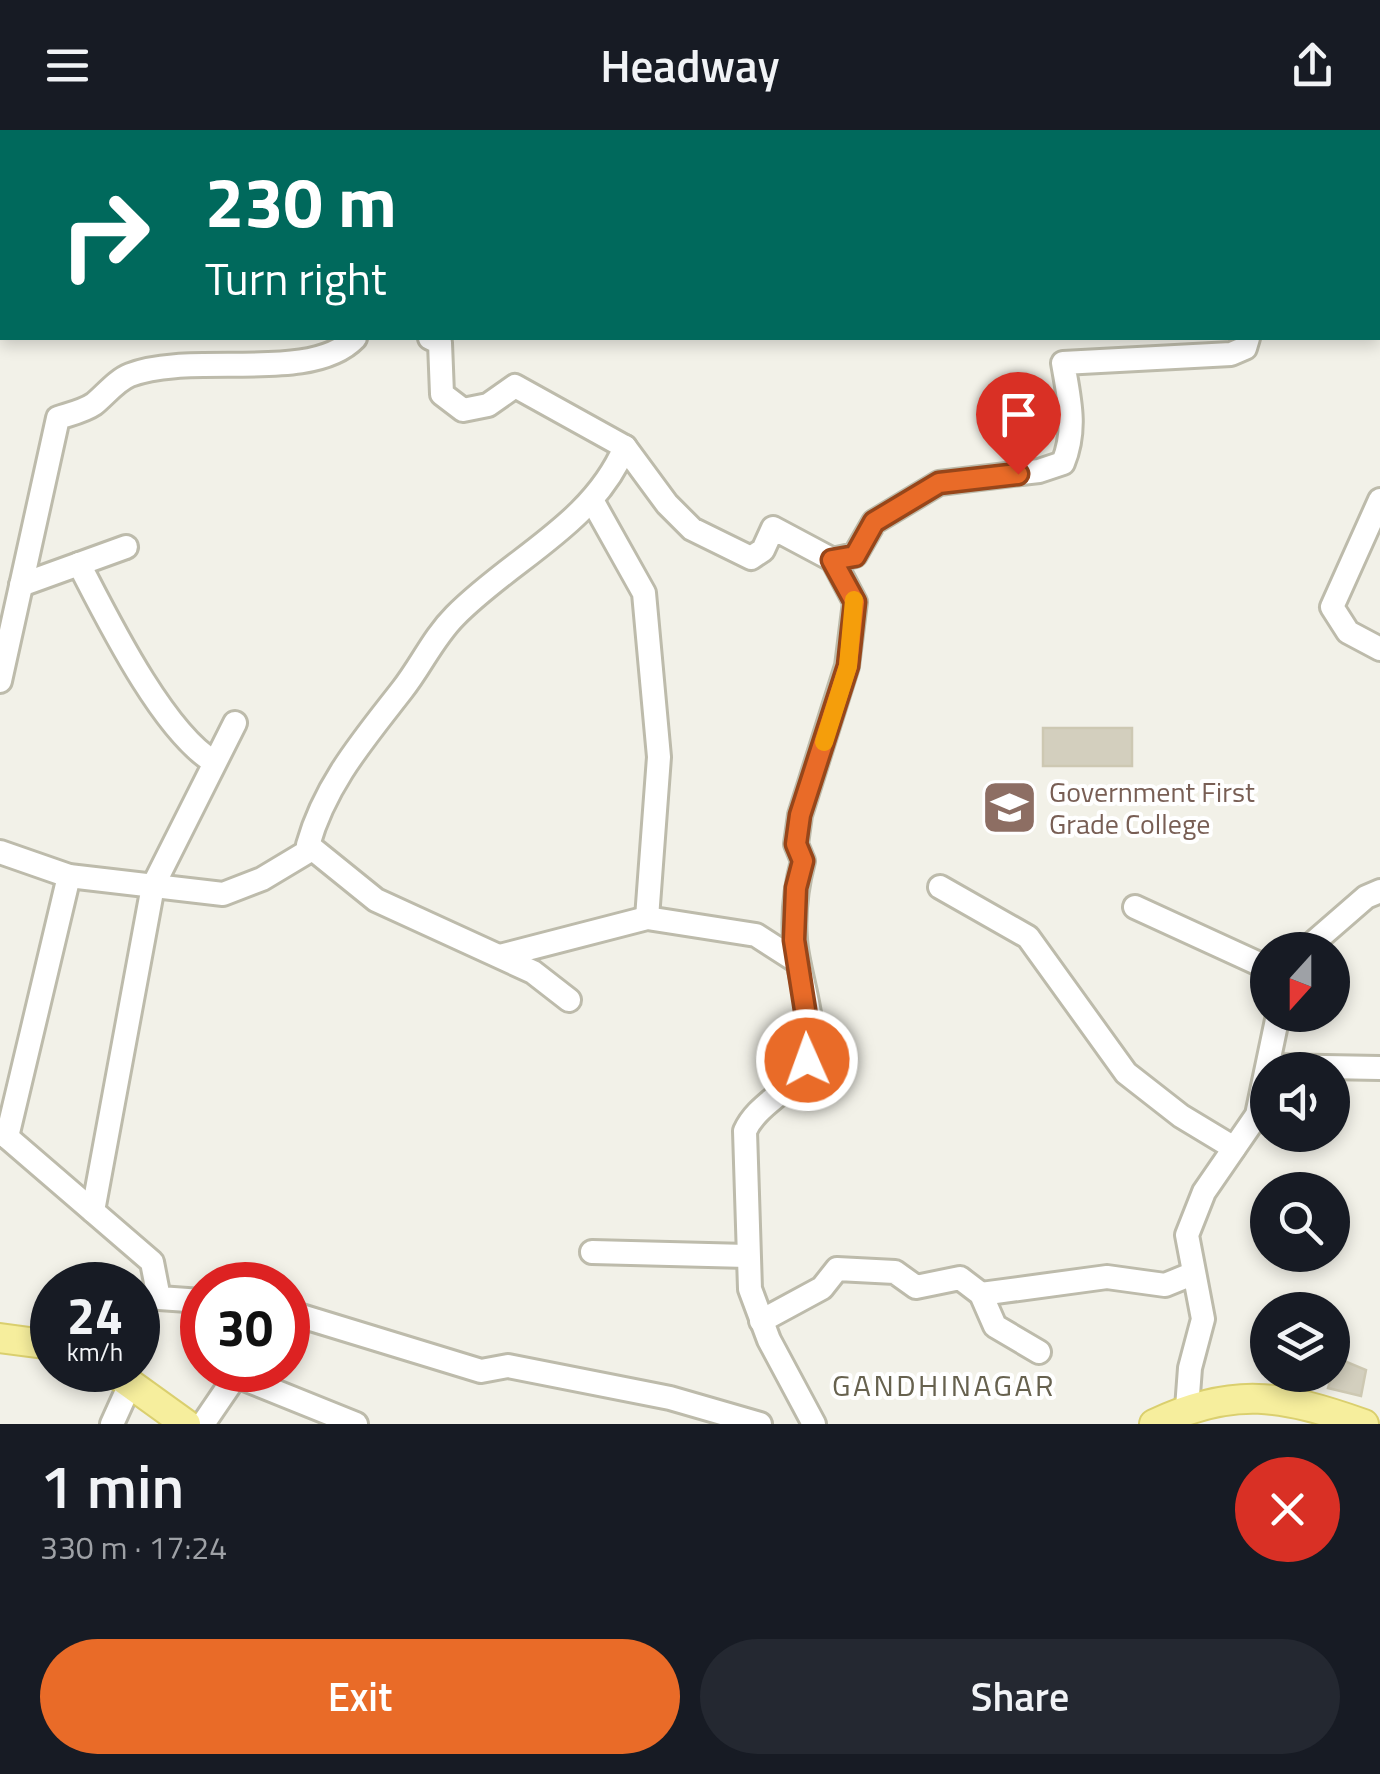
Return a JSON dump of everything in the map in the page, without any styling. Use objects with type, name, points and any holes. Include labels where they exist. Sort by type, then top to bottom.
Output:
[{"type":"main road","points":[[0,1338],[30,1342]]},
{"type":"main road","points":[[143,1392],[186,1424]]},
{"type":"main road","points":[[1154,1424],[1188,1408],[1253,1395],[1364,1424]]},
{"type":"street","points":[[0,681],[58,418],[90,408],[128,375],[195,364],[312,357],[342,351],[353,340]]},
{"type":"street","points":[[434,340],[440,343],[442,394],[462,410],[488,405],[515,386],[625,447],[667,504],[692,529],[751,558],[763,550],[773,528],[832,560],[855,602],[848,666],[800,815],[796,844],[803,861],[796,888],[794,940],[809,1035],[807,1060],[796,1077],[753,1114],[744,1132],[750,1289],[814,1424]]},
{"type":"street","points":[[832,560],[855,556],[874,522],[939,483],[1039,471],[1062,463],[1070,444],[1073,418],[1064,362],[1232,354],[1246,348],[1248,340]]},
{"type":"street","points":[[568,1000],[533,972],[438,932],[376,900],[308,845],[335,780],[427,650],[454,617],[593,502],[612,478],[625,447]]},
{"type":"street","points":[[1380,500],[1332,606],[1348,632],[1380,649]]},
{"type":"street","points":[[593,502],[644,593],[659,757],[647,918]]},
{"type":"street","points":[[21,585],[126,547]]},
{"type":"street","points":[[79,564],[125,648],[183,737],[214,762]]},
{"type":"street","points":[[93,1211],[154,886],[234,723]]},
{"type":"street","points":[[0,852],[69,876],[224,894],[262,878],[312,849]]},
{"type":"street","points":[[69,876],[4,1134],[152,1262],[159,1298],[180,1299]]},
{"type":"street","points":[[940,887],[1028,937],[1126,1073],[1181,1116],[1234,1148]]},
{"type":"street","points":[[1328,932],[1375,896]]},
{"type":"street","points":[[1136,907],[1250,960]]},
{"type":"street","points":[[500,956],[647,918],[756,935],[798,962]]},
{"type":"street","points":[[1350,1067],[1380,1068]]},
{"type":"street","points":[[1188,1408],[1190,1368],[1203,1319],[1188,1235],[1194,1215],[1250,1125]]},
{"type":"street","points":[[592,1252],[747,1256]]},
{"type":"street","points":[[762,1320],[822,1288],[837,1269],[895,1272],[916,1287],[960,1278],[981,1294],[995,1326],[1039,1352]]},
{"type":"street","points":[[981,1294],[1107,1277],[1165,1285],[1192,1274]]},
{"type":"street","points":[[310,1319],[482,1371],[508,1366],[670,1398],[760,1424]]},
{"type":"street","points":[[112,1424],[118,1392]]},
{"type":"street","points":[[202,1424],[218,1392]]},
{"type":"street","points":[[276,1392],[356,1424]]},
{"type":"street","points":[[1288,1403],[1291,1392]]},
{"type":"building","points":[[1043,728],[1132,728],[1132,766],[1043,766]]},
{"type":"building","points":[[1350,1363],[1366,1370],[1361,1396],[1344,1392],[1350,1392]]},
{"type":"slow traffic","points":[[824,742],[848,666],[846,645],[854,600]]},
{"type":"place","name":"Government First Grade College","points":[[1010,808]]},
{"type":"district","name":"GANDHINAGAR","points":[[944,1386]]},
{"type":"route","points":[[807,1060],[809,1035],[794,940],[796,888],[803,861],[796,844],[800,815],[848,666],[846,645],[855,602],[832,560],[855,556],[874,522],[939,483],[1018,474]]}]
